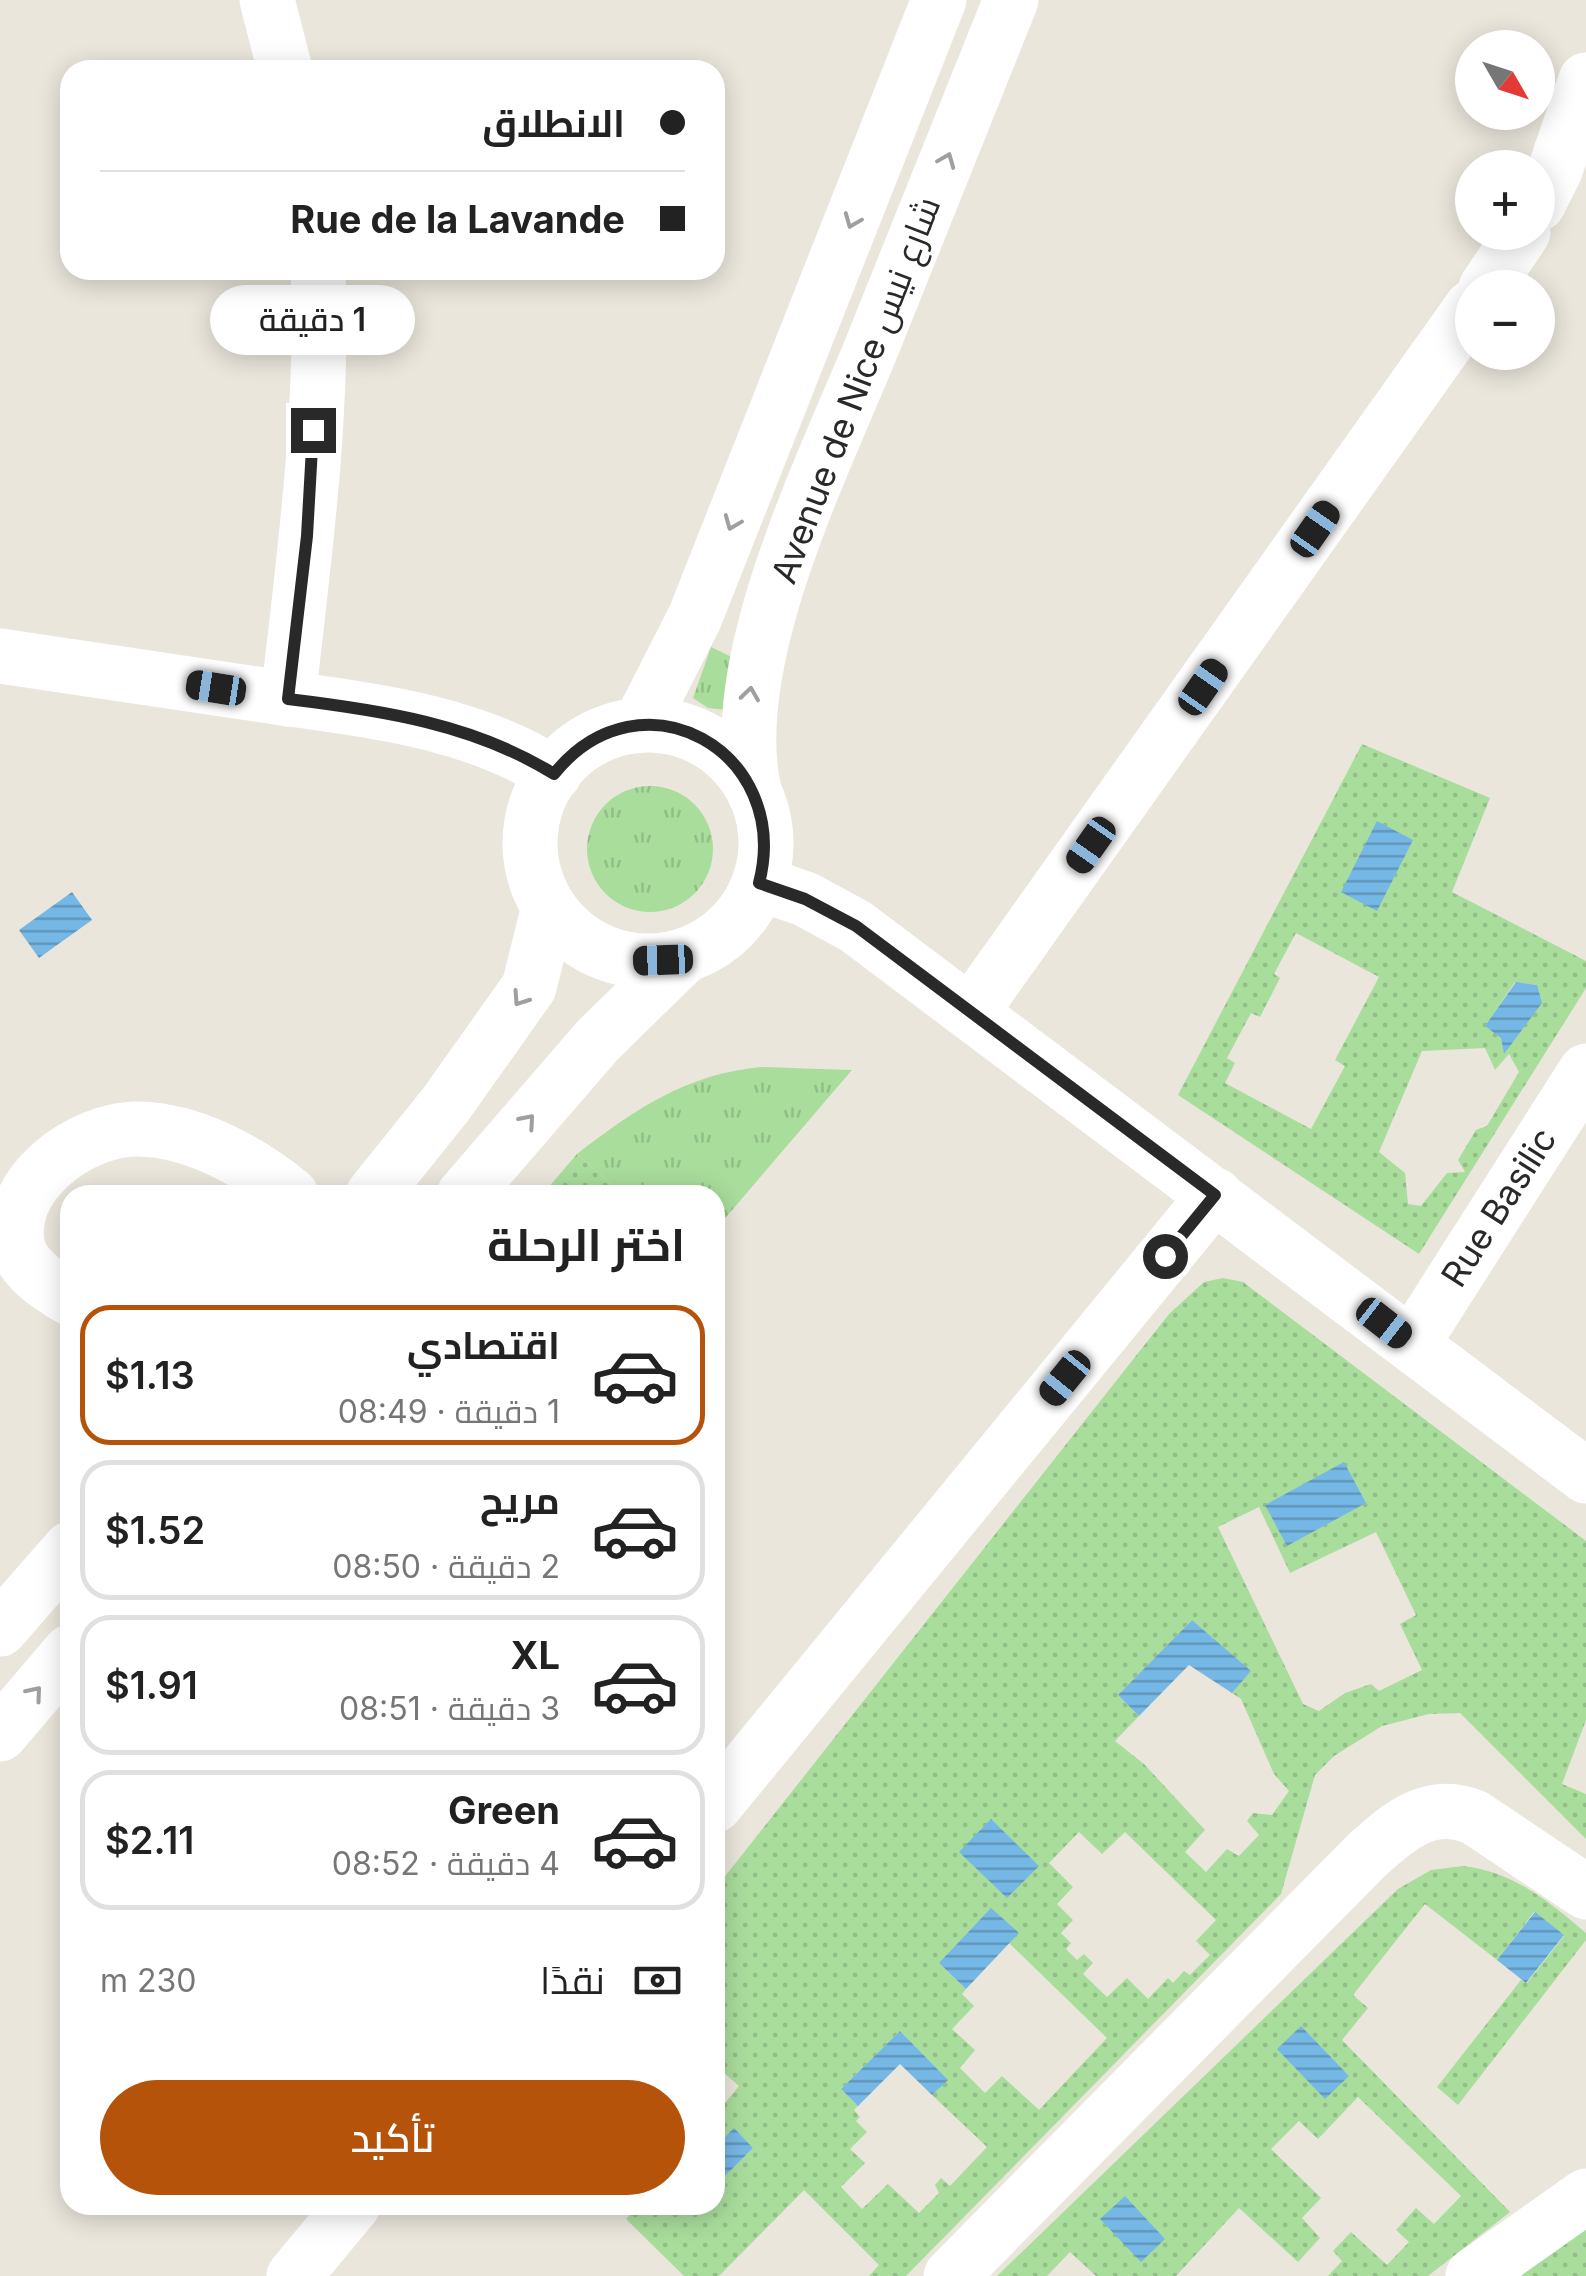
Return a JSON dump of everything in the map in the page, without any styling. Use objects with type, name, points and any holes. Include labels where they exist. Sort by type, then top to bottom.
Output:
[{"type":"street","points":[[266,0],[282,60]]},
{"type":"street","name":"Avenue de Nice شارع نيس","points":[[640,725],[695,617],[939,0]]},
{"type":"street","name":"Avenue de Nice شارع نيس","points":[[754,790],[746,729],[759,646],[825,462],[1012,0]]},
{"type":"street","points":[[1555,170],[1586,80]]},
{"type":"street","points":[[288,699],[307,536],[320,317],[318,280]]},
{"type":"street","points":[[971,1012],[1455,331]]},
{"type":"street","points":[[0,656],[352,706],[467,733],[528,758],[554,774]]},
{"type":"street","points":[[640,725],[686,731],[726,754],[754,790],[766,836],[759,883],[738,920],[704,947],[685,955],[641,961],[598,950],[579,939],[549,906],[535,876],[530,843],[539,798],[554,774],[600,735],[640,725]]},
{"type":"street","points":[[759,883],[805,899],[856,926],[1586,1476]]},
{"type":"street","points":[[381,1185],[446,1104],[528,987],[549,906]]},
{"type":"street","points":[[473,1185],[598,1040],[685,955]]},
{"type":"street","name":"Rue Basilic","points":[[1412,1344],[1566,1144],[1586,1071]]},
{"type":"street","points":[[60,1292],[44,1283],[19,1252],[13,1223],[19,1195],[42,1168],[70,1147],[97,1136],[137,1128],[181,1136],[222,1150],[276,1185]]},
{"type":"street","points":[[725,1793],[1215,1195]]},
{"type":"street","points":[[0,1630],[60,1561]]},
{"type":"street","points":[[0,1734],[60,1664]]},
{"type":"street","points":[[951,2276],[1368,1854],[1410,1818],[1456,1809],[1586,1892]]},
{"type":"street","points":[[1474,2276],[1586,2196]]},
{"type":"street","points":[[294,2276],[346,2215]]},
{"type":"green space","points":[[711,647],[736,659],[727,710],[708,708],[693,698]]},
{"type":"green space","points":[[1362,744],[1490,798],[1452,892],[1586,961],[1586,988],[1419,1254],[1178,1095]],"holes":[[[1296,933],[1379,977],[1335,1060],[1345,1066],[1311,1129],[1225,1083],[1235,1063],[1227,1058],[1251,1013],[1260,1017],[1280,978],[1274,974]],[[1515,982],[1537,985],[1504,1052],[1501,1037],[1486,1025]],[[1485,1048],[1495,1070],[1509,1054],[1519,1072],[1487,1126],[1476,1130],[1458,1160],[1465,1172],[1447,1173],[1421,1206],[1408,1204],[1405,1173],[1379,1152],[1422,1051]]]},
{"type":"green space","points":[[650,786],[674,791],[695,804],[708,825],[713,849],[708,873],[695,894],[674,907],[650,912],[626,907],[605,894],[592,873],[587,849],[592,825],[605,804],[626,791]]},
{"type":"green space","points":[[761,1067],[852,1070],[725,1218],[725,1185],[613,1185],[577,1154],[662,1097],[734,1071]]},
{"type":"green space","points":[[577,1154],[613,1185],[581,1185],[551,1185]]},
{"type":"green space","points":[[1223,1278],[1243,1282],[1586,1541],[1586,1720],[1562,1784],[1586,1794],[1586,1839],[1460,1713],[1429,1714],[1382,1726],[1334,1756],[1315,1775],[1281,1894],[906,2276],[869,2276],[879,2265],[804,2190],[719,2276],[684,2276],[626,2219],[629,2215],[725,2215],[725,2176],[753,2148],[734,2129],[725,2138],[725,2103],[739,2086],[725,2074],[725,1876],[1169,1314],[1204,1282]],"holes":[[[1259,1507],[1290,1573],[1376,1532],[1416,1615],[1400,1624],[1422,1670],[1379,1691],[1371,1684],[1345,1693],[1319,1711],[1303,1704],[1218,1527]],[[1192,1620],[1250,1671],[1232,1693],[1241,1699],[1274,1774],[1289,1791],[1272,1815],[1253,1813],[1247,1821],[1259,1835],[1239,1856],[1227,1849],[1206,1872],[1185,1852],[1205,1830],[1144,1764],[1115,1741],[1139,1716],[1118,1695]],[[1079,1832],[1102,1854],[1125,1832],[1216,1920],[1196,1941],[1210,1955],[1190,1975],[1184,1971],[1173,1983],[1168,1978],[1148,1999],[1127,1978],[1107,1997],[1083,1974],[1093,1963],[1084,1954],[1077,1960],[1066,1949],[1071,1943],[1061,1933],[1073,1920],[1057,1904],[1073,1887],[1049,1863]],[[1018,1933],[1009,1943],[1107,2038],[1039,2110],[1002,2076],[985,2093],[960,2068],[975,2050],[952,2029],[974,2006],[962,1994],[966,1989],[939,1963]],[[900,2031],[947,2080],[932,2095],[987,2147],[950,2186],[941,2178],[935,2185],[939,2193],[919,2213],[888,2184],[862,2209],[841,2187],[865,2163],[850,2149],[867,2132],[856,2121],[860,2117],[854,2110],[858,2106],[841,2089]]]},
{"type":"green space","points":[[1463,1866],[1498,1874],[1529,1890],[1586,1933],[1586,1940],[1458,2105],[1437,2087],[1521,1980],[1527,1983],[1564,1936],[1534,1912],[1497,1960],[1425,1904],[1353,1995],[1368,2008],[1342,2040],[1510,2212],[1428,2276],[1328,2276],[1342,2261],[1333,2251],[1351,2232],[1387,2265],[1409,2242],[1396,2230],[1416,2208],[1434,2224],[1461,2196],[1358,2097],[1318,2139],[1299,2121],[1271,2149],[1321,2198],[1302,2218],[1320,2238],[1298,2262],[1239,2208],[1176,2276],[1096,2276],[1070,2252],[1047,2276],[997,2276],[1398,1889],[1431,1870]]},
{"type":"green space","points":[[1586,2225],[1586,2276],[1513,2276]]},
{"type":"water","points":[[1377,821],[1413,840],[1377,911],[1341,892]]},
{"type":"water","points":[[72,892],[92,920],[39,958],[19,930]]},
{"type":"water","points":[[1516,982],[1537,985],[1542,1003],[1504,1054],[1501,1038],[1485,1026]]},
{"type":"water","points":[[1344,1462],[1366,1503],[1287,1546],[1265,1505]]},
{"type":"water","points":[[1192,1620],[1251,1671],[1232,1693],[1189,1665],[1139,1716],[1118,1695]]},
{"type":"water","points":[[991,1819],[1039,1866],[1007,1898],[959,1852]]},
{"type":"water","points":[[991,1908],[1019,1933],[966,1989],[939,1963]]},
{"type":"water","points":[[1535,1912],[1564,1935],[1526,1983],[1497,1960]]},
{"type":"water","points":[[1301,2026],[1349,2076],[1325,2099],[1277,2049]]},
{"type":"water","points":[[900,2031],[948,2080],[932,2095],[900,2064],[858,2106],[841,2089]]},
{"type":"water","points":[[734,2128],[753,2148],[725,2176],[725,2137]]},
{"type":"water","points":[[1125,2196],[1165,2239],[1141,2262],[1100,2219]]},
{"type":"route","points":[[313,430],[307,536],[288,699],[352,706],[428,722],[492,742],[554,774],[581,747],[622,728],[664,726],[707,740],[742,770],[754,790],[766,836],[759,883],[805,899],[856,926],[1215,1195],[1165,1256]]}]
